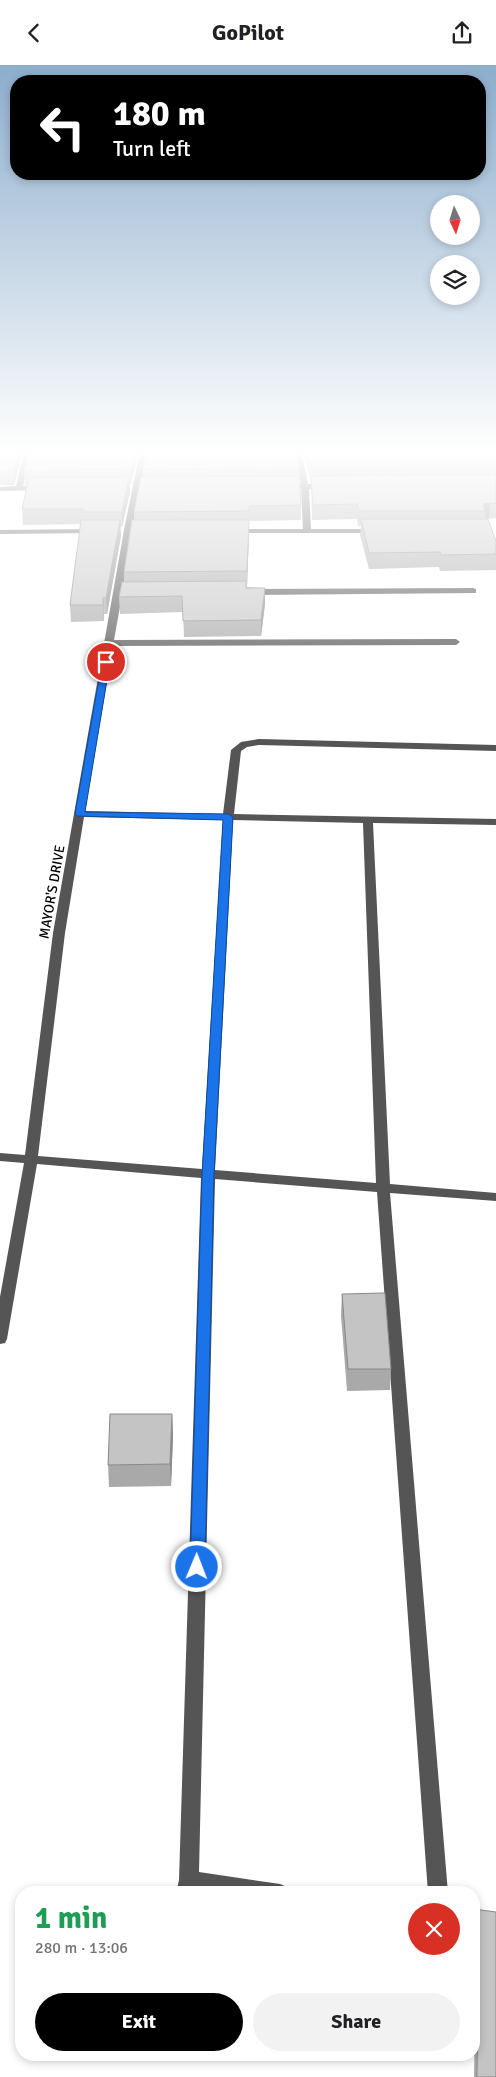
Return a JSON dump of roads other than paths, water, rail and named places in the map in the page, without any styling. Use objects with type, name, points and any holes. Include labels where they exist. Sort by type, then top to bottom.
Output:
[{"type":"street","name":"MAYOR'S DRIVE","points":[[0,1339],[31,1160],[59,933],[109,643],[121,593],[126,545]]},
{"type":"street","points":[[238,592],[473,591]]},
{"type":"street","points":[[109,643],[456,642]]},
{"type":"street","points":[[187,1886],[208,1175],[228,817],[236,749],[244,744],[259,742],[496,748]]},
{"type":"street","points":[[80,814],[496,822]]},
{"type":"street","points":[[368,819],[383,1188],[437,1886]]},
{"type":"street","points":[[0,1157],[496,1197]]}]
